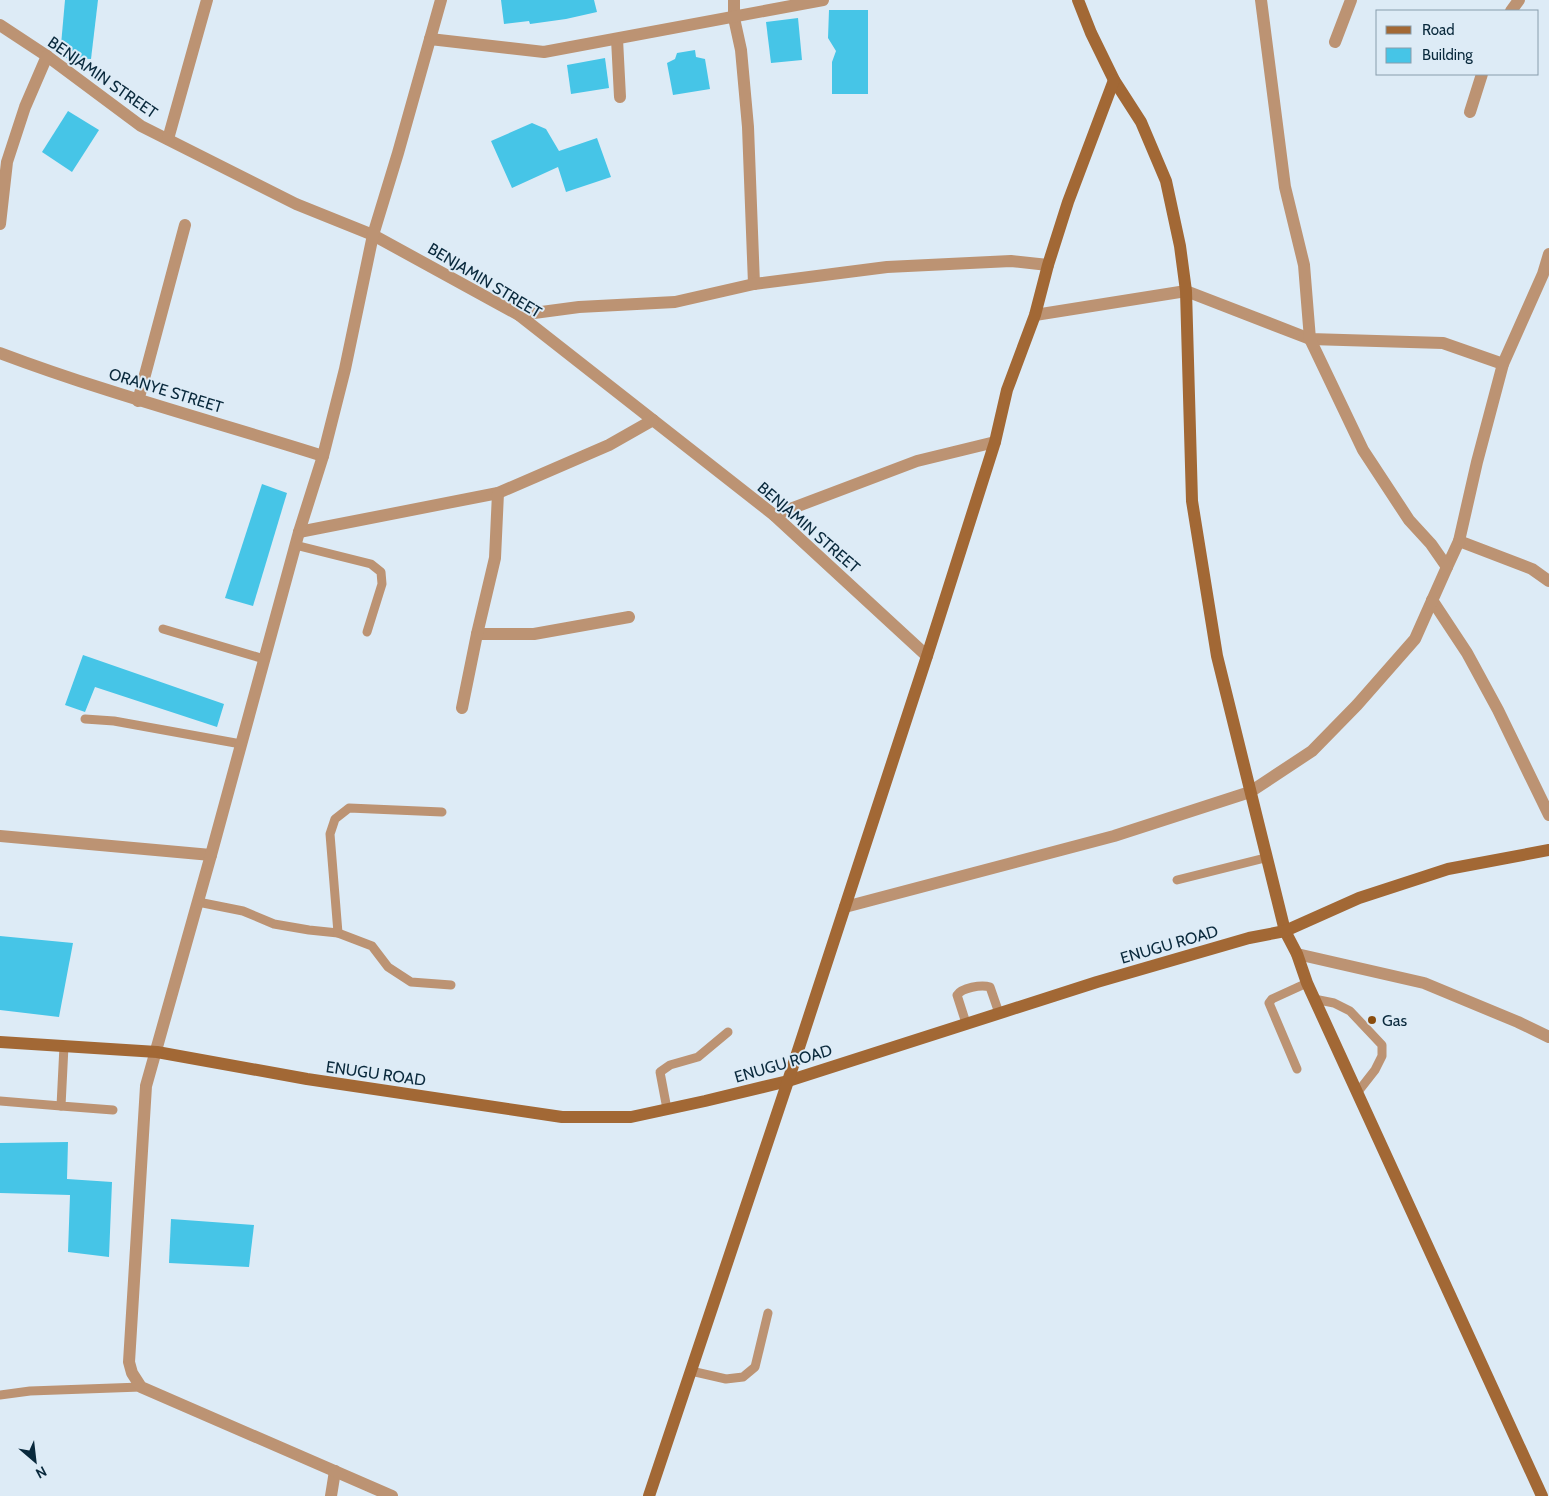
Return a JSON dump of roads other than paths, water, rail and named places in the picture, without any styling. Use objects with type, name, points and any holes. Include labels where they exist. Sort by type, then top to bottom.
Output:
[{"type":"street","points":[[168,139],[208,0]]},
{"type":"street","points":[[392,1496],[141,1386],[132,1373],[129,1362],[146,1086],[157,1052],[298,532],[323,456],[345,369],[373,235],[441,0]]},
{"type":"street","points":[[734,0],[734,18],[741,50],[748,127],[754,284]]},
{"type":"street","points":[[430,39],[544,52],[823,0]]},
{"type":"street","points":[[1078,0],[1091,33],[1114,80],[1141,122],[1166,181],[1180,246],[1186,291],[1192,502],[1217,656],[1285,931],[1297,954],[1314,999],[1542,1496]]},
{"type":"street","points":[[1262,0],[1285,187],[1304,265],[1310,339],[1363,450],[1409,520],[1431,544],[1447,567]]},
{"type":"street","points":[[1335,42],[1351,0]]},
{"type":"street","name":"BENJAMIN STREET","points":[[0,25],[47,56],[141,126],[296,204],[373,235],[518,316],[774,515],[927,656]]},
{"type":"street","points":[[617,39],[620,97]]},
{"type":"street","points":[[0,224],[7,162],[25,107],[47,56]]},
{"type":"street","points":[[1470,112],[1482,75]]},
{"type":"street","points":[[649,1496],[788,1081],[927,656],[995,442],[1007,390],[1034,315],[1068,202],[1114,80]]},
{"type":"street","points":[[138,401],[184,224]]},
{"type":"street","points":[[845,907],[1114,836],[1250,792],[1312,751],[1357,705],[1415,639],[1459,541],[1503,364],[1546,275],[1549,254]]},
{"type":"street","points":[[518,316],[579,307],[674,302],[754,284],[887,267],[1011,261],[1048,264]]},
{"type":"street","points":[[1034,315],[1186,291],[1310,339],[1443,343],[1503,364]]},
{"type":"street","name":"ORANYE STREET","points":[[0,354],[138,401],[323,456]]},
{"type":"street","points":[[298,532],[498,493],[609,446],[653,420]]},
{"type":"street","points":[[774,515],[917,461],[995,442]]},
{"type":"street","points":[[462,708],[495,558],[498,493]]},
{"type":"street","points":[[1459,541],[1532,569],[1549,581]]},
{"type":"street","points":[[1432,600],[1467,653],[1498,710],[1549,815]]},
{"type":"street","points":[[477,634],[534,634],[629,617]]},
{"type":"street","points":[[0,836],[211,855]]},
{"type":"street","name":"ENUGU ROAD","points":[[0,1042],[157,1052],[307,1079],[562,1117],[631,1117],[788,1081],[1097,982],[1249,938],[1285,931],[1359,898],[1448,869],[1549,850]]},
{"type":"street","points":[[1297,954],[1424,984],[1518,1022],[1549,1037]]},
{"type":"street","points":[[331,1496],[335,1471]]},
{"type":"lane","points":[[295,545],[371,564],[381,572],[382,584],[367,632]]},
{"type":"lane","points":[[163,629],[264,659]]},
{"type":"lane","points":[[85,719],[114,721],[241,744]]},
{"type":"lane","points":[[338,933],[330,834],[334,819],[349,808],[442,812]]},
{"type":"lane","points":[[1177,880],[1266,858]]},
{"type":"lane","points":[[198,902],[244,911],[274,924],[338,933],[372,946],[388,968],[411,982],[451,985]]},
{"type":"lane","points":[[1297,1068],[1269,1003],[1272,999],[1307,983]]},
{"type":"lane","points":[[966,1023],[957,995],[962,991],[986,986],[990,987],[999,1012]]},
{"type":"lane","points":[[1314,999],[1334,1003],[1350,1011],[1382,1045],[1382,1056],[1375,1070],[1357,1093]]},
{"type":"lane","points":[[667,1109],[660,1072],[670,1065],[698,1057],[728,1032]]},
{"type":"lane","points":[[61,1106],[64,1046]]},
{"type":"lane","points":[[0,1101],[114,1110]]},
{"type":"lane","points":[[691,1371],[726,1379],[743,1376],[755,1367],[768,1313]]},
{"type":"lane","points":[[0,1394],[141,1386]]},
{"type":"place","name":"Gas","points":[[1372,1020]]}]
